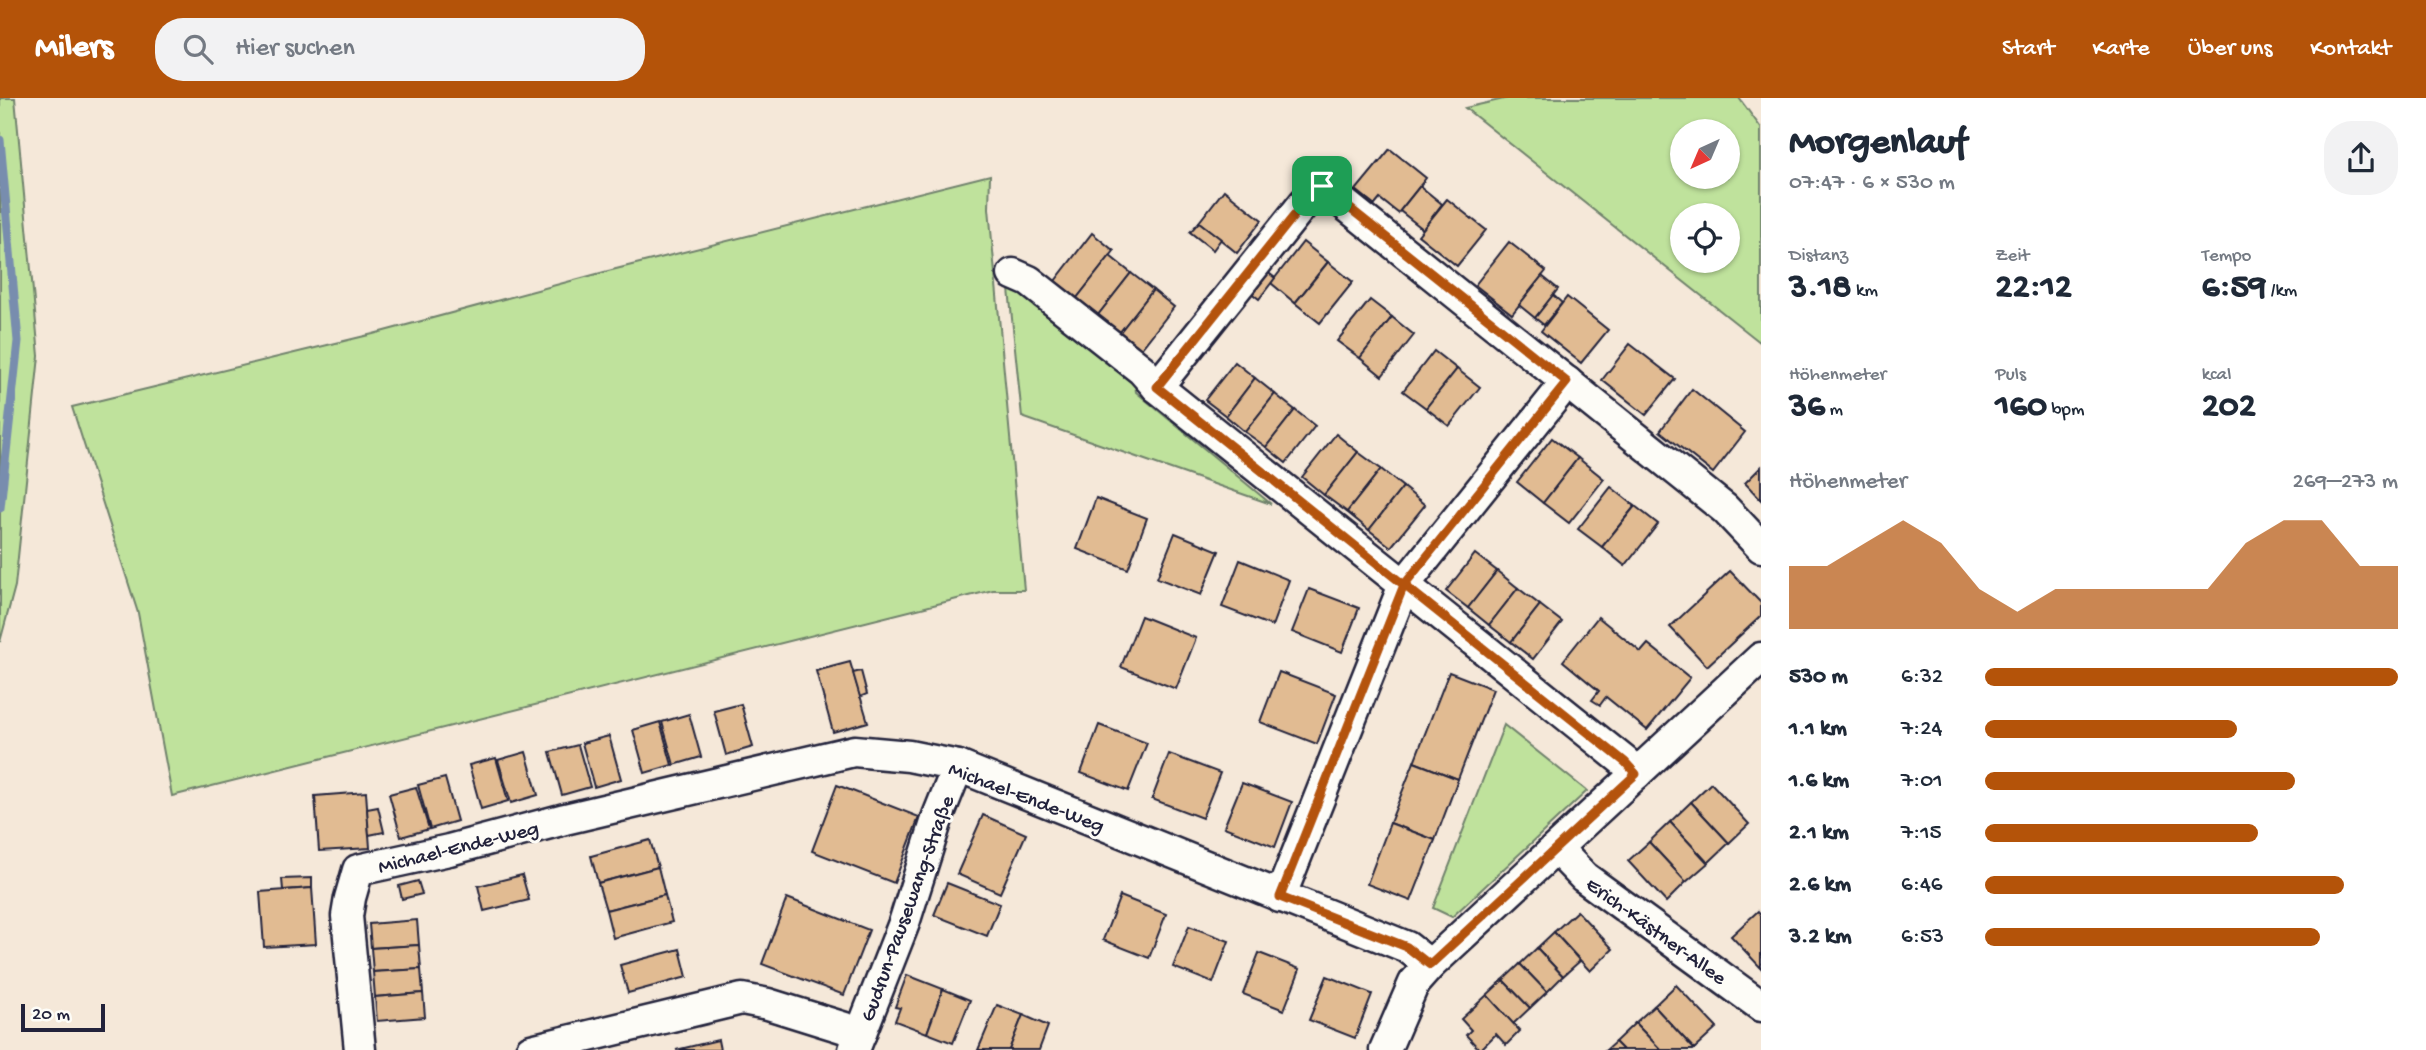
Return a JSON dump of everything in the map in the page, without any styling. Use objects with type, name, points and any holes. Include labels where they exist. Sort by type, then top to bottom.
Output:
[{"type":"street","points":[[1157,387],[1305,202],[1322,186],[1725,509],[1761,547]]},
{"type":"street","points":[[1013,274],[1040,289],[1142,370],[1157,387],[1625,762],[1636,774]]},
{"type":"street","points":[[1280,897],[1404,585],[1567,382]]},
{"type":"street","points":[[1385,1050],[1414,983],[1430,965],[1761,658]]},
{"type":"street","name":"Michael-Ende-Weg","points":[[359,1050],[348,916],[349,898],[358,870],[854,751],[909,756],[958,766],[1407,947],[1430,965]]},
{"type":"street","name":"Gudrun-Pausewang-Straße","points":[[858,1042],[904,923],[938,816],[958,766]]},
{"type":"street","name":"Erich-Kästner-Allee","points":[[1558,849],[1584,877],[1761,1006]]},
{"type":"street","points":[[531,1050],[742,999],[768,1003],[858,1042]]},
{"type":"green space","points":[[0,98],[15,98],[39,356],[15,586],[0,642]]},
{"type":"green space","points":[[1508,98],[1739,98],[1761,128],[1761,343],[1673,273],[1740,273],[1740,203],[1670,203],[1670,271],[1465,108]]},
{"type":"green space","points":[[990,175],[989,208],[1024,590],[993,590],[172,796],[138,613],[72,407],[373,334],[608,271]]},
{"type":"green space","points":[[1021,288],[1134,377],[1136,392],[1271,504],[1022,417],[1009,289]]},
{"type":"green space","points":[[1504,725],[1587,791],[1452,917],[1433,908]]},
{"type":"building","points":[[1390,149],[1426,178],[1398,213],[1380,199],[1375,205],[1356,190]]},
{"type":"building","points":[[1420,186],[1442,204],[1423,229],[1400,211]]},
{"type":"building","points":[[1224,190],[1262,220],[1237,253],[1199,222]]},
{"type":"building","points":[[1447,199],[1486,230],[1457,266],[1418,235]]},
{"type":"building","points":[[1199,222],[1221,239],[1213,250],[1190,232]]},
{"type":"building","points":[[1092,233],[1114,251],[1077,298],[1055,281]]},
{"type":"building","points":[[1303,242],[1328,262],[1295,303],[1271,283]]},
{"type":"building","points":[[1509,242],[1546,271],[1512,314],[1475,285]]},
{"type":"building","points":[[1110,256],[1131,273],[1098,315],[1077,298]]},
{"type":"building","points":[[1328,262],[1353,282],[1320,323],[1295,303]]},
{"type":"building","points":[[1265,270],[1275,278],[1259,299],[1249,291]]},
{"type":"building","points":[[1131,273],[1153,290],[1120,332],[1098,315]]},
{"type":"building","points":[[1542,276],[1558,289],[1535,318],[1519,305]]},
{"type":"building","points":[[1153,290],[1174,307],[1141,349],[1120,332]]},
{"type":"building","points":[[1553,295],[1562,303],[1544,325],[1535,318]]},
{"type":"building","points":[[1567,297],[1608,330],[1581,363],[1541,331]]},
{"type":"building","points":[[1370,300],[1392,317],[1360,358],[1337,341]]},
{"type":"building","points":[[1392,317],[1414,335],[1382,376],[1360,358]]},
{"type":"building","points":[[1630,344],[1675,379],[1646,415],[1602,380]]},
{"type":"building","points":[[1434,351],[1457,369],[1426,408],[1403,391]]},
{"type":"building","points":[[1235,362],[1255,378],[1226,416],[1205,400]]},
{"type":"building","points":[[1457,369],[1480,387],[1449,426],[1426,408]]},
{"type":"building","points":[[1255,378],[1275,394],[1245,432],[1226,416]]},
{"type":"building","points":[[1692,389],[1745,432],[1713,473],[1660,431]]},
{"type":"building","points":[[1275,394],[1295,410],[1266,447],[1245,432]]},
{"type":"building","points":[[1295,410],[1315,426],[1286,463],[1266,447]]},
{"type":"building","points":[[1336,434],[1358,452],[1324,495],[1302,477]]},
{"type":"building","points":[[1552,438],[1578,458],[1543,503],[1517,482]]},
{"type":"building","points":[[1358,452],[1381,469],[1347,512],[1324,495]]},
{"type":"building","points":[[1578,458],[1604,479],[1569,523],[1543,503]]},
{"type":"building","points":[[1761,467],[1761,500],[1745,483]]},
{"type":"building","points":[[1381,469],[1403,487],[1369,530],[1347,512]]},
{"type":"building","points":[[1403,487],[1425,505],[1391,547],[1369,530]]},
{"type":"building","points":[[1611,487],[1635,506],[1602,547],[1578,529]]},
{"type":"building","points":[[1096,498],[1147,518],[1128,569],[1077,549]]},
{"type":"building","points":[[1635,506],[1658,524],[1625,566],[1602,547]]},
{"type":"building","points":[[1175,533],[1219,551],[1201,595],[1157,578]]},
{"type":"building","points":[[1475,554],[1497,571],[1468,608],[1446,591]]},
{"type":"building","points":[[1240,560],[1289,580],[1272,626],[1222,607]]},
{"type":"building","points":[[1497,571],[1518,588],[1489,625],[1468,608]]},
{"type":"building","points":[[1730,571],[1761,603],[1761,616],[1707,666],[1670,627]]},
{"type":"building","points":[[1518,588],[1540,605],[1511,642],[1489,625]]},
{"type":"building","points":[[1309,589],[1359,608],[1342,652],[1292,632]]},
{"type":"building","points":[[1540,605],[1562,622],[1533,659],[1511,642]]},
{"type":"building","points":[[1141,616],[1196,638],[1176,689],[1121,667]]},
{"type":"building","points":[[1598,617],[1641,652],[1648,644],[1690,678],[1647,730],[1606,697],[1600,705],[1592,700],[1599,691],[1563,661]]},
{"type":"building","points":[[850,662],[868,722],[833,732],[816,671]]},
{"type":"building","points":[[861,671],[867,694],[860,697],[853,673]]},
{"type":"building","points":[[1279,672],[1336,694],[1317,744],[1260,722]]},
{"type":"building","points":[[1449,672],[1493,689],[1458,779],[1414,762]]},
{"type":"building","points":[[741,704],[753,747],[726,755],[714,711]]},
{"type":"building","points":[[689,714],[701,757],[674,765],[662,722]]},
{"type":"building","points":[[660,722],[672,765],[645,773],[633,730]]},
{"type":"building","points":[[1099,725],[1147,743],[1128,791],[1081,773]]},
{"type":"building","points":[[609,736],[621,779],[594,787],[582,743]]},
{"type":"building","points":[[578,745],[590,787],[562,795],[550,752]]},
{"type":"building","points":[[526,752],[538,795],[511,803],[498,760]]},
{"type":"building","points":[[1169,754],[1220,773],[1202,818],[1152,799]]},
{"type":"building","points":[[496,758],[508,801],[481,809],[469,765]]},
{"type":"building","points":[[1414,762],[1458,779],[1435,840],[1390,823]]},
{"type":"building","points":[[445,778],[457,821],[430,829],[418,785]]},
{"type":"building","points":[[1242,783],[1292,802],[1275,847],[1224,827]]},
{"type":"building","points":[[1711,783],[1749,824],[1729,843],[1691,802]]},
{"type":"building","points":[[837,785],[919,817],[894,883],[812,851]]},
{"type":"building","points":[[416,787],[429,829],[401,837],[389,794]]},
{"type":"building","points":[[366,792],[370,848],[319,851],[315,796]]},
{"type":"building","points":[[1691,802],[1729,843],[1708,863],[1670,822]]},
{"type":"building","points":[[378,807],[384,832],[369,835],[367,809]]},
{"type":"building","points":[[983,815],[1026,834],[1000,893],[957,874]]},
{"type":"building","points":[[1670,822],[1708,863],[1686,882],[1649,842]]},
{"type":"building","points":[[1390,823],[1435,840],[1411,901],[1367,884]]},
{"type":"building","points":[[650,840],[658,867],[598,883],[591,856]]},
{"type":"building","points":[[1649,842],[1686,882],[1666,902],[1628,861]]},
{"type":"building","points":[[658,867],[665,895],[606,910],[598,883]]},
{"type":"building","points":[[522,875],[529,900],[484,911],[478,886]]},
{"type":"building","points":[[312,878],[312,888],[283,890],[282,879]]},
{"type":"building","points":[[418,881],[422,894],[402,899],[399,886]]},
{"type":"building","points":[[947,883],[1000,904],[987,936],[934,915]]},
{"type":"building","points":[[312,888],[316,944],[264,947],[260,892]]},
{"type":"building","points":[[665,895],[672,922],[613,938],[606,910]]},
{"type":"building","points":[[1120,896],[1166,914],[1149,958],[1103,940]]},
{"type":"building","points":[[787,898],[869,930],[844,995],[762,964]]},
{"type":"building","points":[[1577,911],[1613,949],[1590,971],[1554,932]]},
{"type":"building","points":[[1758,911],[1761,915],[1761,968],[1731,936]]},
{"type":"building","points":[[417,920],[419,945],[371,948],[369,924]]},
{"type":"building","points":[[1189,926],[1229,941],[1213,983],[1173,967]]},
{"type":"building","points":[[1554,932],[1580,961],[1563,976],[1537,948]]},
{"type":"building","points":[[419,945],[421,969],[373,972],[371,948]]},
{"type":"building","points":[[1537,948],[1563,976],[1547,992],[1520,964]]},
{"type":"building","points":[[680,949],[687,977],[628,993],[620,965]]},
{"type":"building","points":[[1259,953],[1300,969],[1284,1010],[1243,994]]},
{"type":"building","points":[[1520,964],[1547,992],[1530,1008],[1503,980]]},
{"type":"building","points":[[421,969],[423,993],[375,997],[373,972]]},
{"type":"building","points":[[907,975],[943,989],[927,1033],[895,1021],[900,1008],[895,1007]]},
{"type":"building","points":[[1327,976],[1372,994],[1355,1038],[1309,1020]]},
{"type":"building","points":[[1503,980],[1530,1008],[1513,1024],[1487,995]]},
{"type":"building","points":[[1676,985],[1717,1028],[1694,1049],[1654,1006]]},
{"type":"building","points":[[943,989],[970,1000],[953,1043],[927,1033]]},
{"type":"building","points":[[423,993],[425,1017],[377,1021],[375,997]]},
{"type":"building","points":[[1487,995],[1520,1031],[1506,1045],[1496,1034],[1480,1050],[1466,1035],[1471,1030],[1461,1019]]},
{"type":"building","points":[[997,1005],[1023,1015],[1009,1050],[978,1050]]},
{"type":"building","points":[[1654,1006],[1693,1050],[1661,1050],[1635,1023]]},
{"type":"building","points":[[1023,1015],[1048,1026],[1039,1050],[1009,1050]]},
{"type":"building","points":[[1635,1023],[1661,1050],[1623,1050],[1615,1042]]},
{"type":"building","points":[[718,1040],[720,1050],[676,1050]]},
{"type":"building","points":[[1615,1042],[1623,1050],[1606,1050]]},
{"type":"waterway","points":[[0,140],[18,341],[0,508]]},
{"type":"route","points":[[1322,186],[1305,202],[1157,387],[1404,585],[1625,762],[1636,774],[1430,965],[1407,947],[1280,897],[1404,585],[1567,382],[1322,186]]}]
